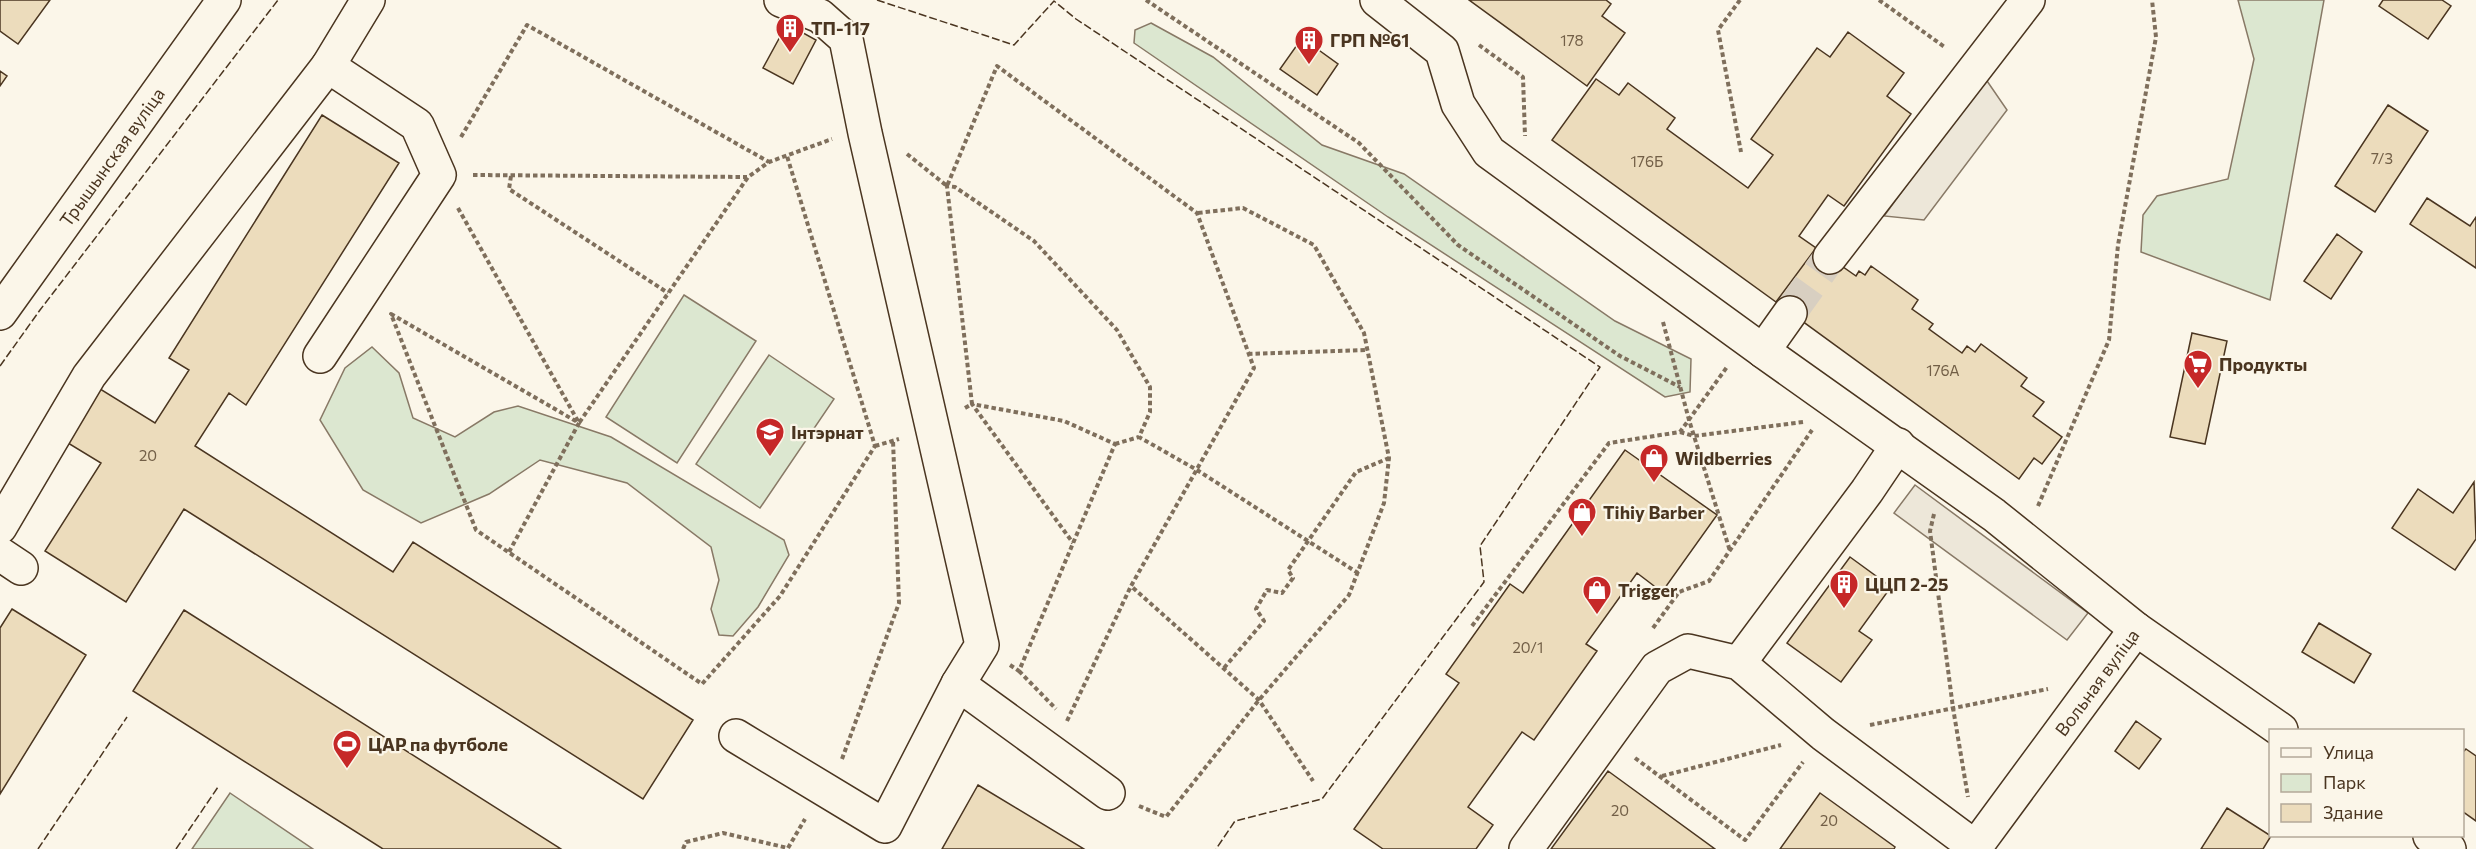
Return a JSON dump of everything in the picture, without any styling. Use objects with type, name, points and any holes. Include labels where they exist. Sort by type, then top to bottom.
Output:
[{"type":"street","name":"Трышынская вуліца","points":[[0,313],[224,0]]},
{"type":"street","points":[[0,527],[89,376],[328,66],[368,0]]},
{"type":"street","points":[[736,736],[824,789],[891,837],[958,684],[982,645],[866,140],[846,39],[820,16],[781,0]]},
{"type":"street","points":[[1377,0],[1442,51],[1458,104],[1490,152],[1651,270],[1748,354],[1854,414],[1898,445],[2028,541],[2136,629]]},
{"type":"street","points":[[1830,257],[2028,0]]},
{"type":"street","points":[[320,356],[439,175],[417,125],[328,66]]},
{"type":"street","points":[[1748,354],[1790,313]]},
{"type":"street","points":[[1738,663],[1867,491],[1898,445]]},
{"type":"street","name":"Вольная вуліца","points":[[1974,848],[2136,629],[2280,729]]},
{"type":"street","points":[[1526,849],[1657,668],[1688,651],[1738,663],[1823,734],[1974,848]]},
{"type":"street","points":[[958,684],[1108,794]]},
{"type":"street","points":[[2431,837],[2449,849]]},
{"type":"path","points":[[1146,0],[1359,143],[1458,245],[1620,356],[1680,387]]},
{"type":"path","points":[[1740,0],[1718,30],[1741,152]]},
{"type":"path","points":[[1879,0],[1947,49]]},
{"type":"path","points":[[2028,541],[2032,520],[2044,490],[2109,340],[2118,245],[2156,38],[2152,0]]},
{"type":"path","points":[[439,175],[526,26],[769,162]]},
{"type":"path","points":[[1052,753],[1131,586],[1254,368],[1197,213],[997,66],[947,186],[972,404],[1073,543]]},
{"type":"path","points":[[509,552],[579,423],[748,177],[769,162],[838,137],[893,143],[947,186],[955,186],[1034,241],[1117,330],[1150,387],[1150,412],[1139,437]]},
{"type":"path","points":[[788,156],[875,446]]},
{"type":"path","points":[[439,175],[748,177]]},
{"type":"path","points":[[439,175],[579,423]]},
{"type":"path","points":[[511,176],[509,189],[668,293]]},
{"type":"path","points":[[1108,794],[1166,817],[1259,700],[1349,595],[1384,503],[1389,458],[1364,333],[1314,245],[1243,208],[1197,213]]},
{"type":"path","points":[[1651,270],[1689,420],[1730,552]]},
{"type":"path","points":[[579,423],[391,314],[476,530],[702,684],[780,596],[875,446],[932,428],[972,404],[1064,421],[1115,444],[1139,437],[1309,539],[1358,573]]},
{"type":"path","points":[[1248,354],[1366,350]]},
{"type":"path","points":[[1680,432],[1748,354]]},
{"type":"path","points":[[1472,626],[1609,443],[1680,432],[1694,436],[1854,414]]},
{"type":"path","points":[[1709,581],[1819,420]]},
{"type":"path","points":[[683,849],[686,842],[723,833],[789,848],[843,758],[899,603],[893,440]]},
{"type":"path","points":[[1019,671],[1115,444]]},
{"type":"path","points":[[1224,668],[1264,621],[1256,609],[1267,590],[1282,593],[1293,578],[1288,570],[1356,472],[1389,458]]},
{"type":"path","points":[[1943,479],[1930,531],[1953,708],[1969,798]]},
{"type":"path","points":[[1131,586],[1259,700],[1312,781]]},
{"type":"path","points":[[982,645],[1019,671],[1067,720]]},
{"type":"path","points":[[1606,738],[1662,776],[1745,840],[1823,734]]},
{"type":"green space","points":[[2238,0],[2324,0],[2270,300],[2141,252],[2143,215],[2157,196],[2228,179],[2254,59]]},
{"type":"green space","points":[[1151,23],[1213,57],[1322,145],[1404,174],[1615,321],[1691,359],[1690,392],[1665,397],[1388,217],[1134,43],[1135,30]]},
{"type":"green space","points":[[684,295],[756,341],[677,463],[606,417]]},
{"type":"green space","points":[[372,347],[399,373],[413,418],[455,437],[494,412],[518,406],[611,437],[784,540],[789,555],[758,607],[733,636],[719,635],[711,609],[719,580],[711,547],[627,483],[540,460],[489,494],[421,523],[363,490],[320,420],[345,368]]},
{"type":"green space","points":[[769,355],[834,399],[760,508],[696,464]]},
{"type":"green space","points":[[230,793],[313,849],[192,849]]},
{"type":"shaded area","points":[[1985,78],[2007,110],[1924,220],[1884,216]]},
{"type":"shaded area","points":[[1915,485],[2088,613],[2067,640],[1894,513]]},
{"type":"building","points":[[0,0],[50,0],[18,44],[0,31]]},
{"type":"building","points":[[1469,0],[1606,0],[1611,4],[1602,16],[1625,33],[1587,86]]},
{"type":"building","points":[[2383,0],[2442,0],[2451,6],[2428,39],[2379,6]]},
{"type":"building","name":"ТП-117","points":[[787,24],[816,40],[793,84],[763,68]]},
{"type":"building","points":[[1848,32],[1904,73],[1887,96],[1911,114],[1844,206],[1828,195],[1799,236],[1816,248],[1776,302],[1552,140],[1596,79],[1619,95],[1628,83],[1675,118],[1667,129],[1748,188],[1773,155],[1751,139],[1817,48],[1830,57]]},
{"type":"building","name":"ГРП №61","points":[[1302,38],[1338,64],[1317,95],[1280,69]]},
{"type":"building","points":[[0,71],[7,76],[0,86]]},
{"type":"building","points":[[2388,105],[2428,131],[2375,212],[2335,186]]},
{"type":"building","points":[[322,115],[399,163],[246,405],[229,393],[195,446],[393,572],[413,542],[693,720],[643,799],[184,509],[126,602],[45,551],[101,463],[63,440],[97,387],[155,423],[189,370],[169,358]]},
{"type":"building","points":[[2427,198],[2470,226],[2476,217],[2476,268],[2410,224]]},
{"type":"building","points":[[2337,234],[2362,252],[2331,299],[2304,281]]},
{"type":"building","points":[[1816,248],[1856,276],[1859,271],[1865,275],[1871,266],[1918,300],[1912,309],[1933,324],[1929,329],[1962,353],[1967,346],[1975,352],[1981,344],[2027,378],[2021,386],[2044,402],[2033,416],[2062,437],[2042,464],[2034,458],[2019,479],[1776,302]]},
{"type":"building","name":"Продукты","points":[[2192,333],[2227,341],[2205,444],[2170,437]]},
{"type":"building","points":[[1625,450],[1717,515],[1662,592],[1637,573],[1586,644],[1597,651],[1534,740],[1522,732],[1468,807],[1493,825],[1476,849],[1383,849],[1354,829],[1459,683],[1446,674],[1510,584],[1523,593]]},
{"type":"building","points":[[2474,482],[2476,539],[2455,570],[2392,528],[2418,489],[2453,513]]},
{"type":"building","name":"ЦЦП 2-25","points":[[1850,557],[1891,587],[1859,631],[1872,640],[1841,682],[1787,643]]},
{"type":"building","points":[[12,609],[86,655],[0,794],[0,628]]},
{"type":"building","name":"ЦАР па футболе","points":[[184,610],[561,849],[383,849],[133,691]]},
{"type":"building","points":[[2319,623],[2371,654],[2354,683],[2302,652]]},
{"type":"building","points":[[2136,721],[2161,739],[2139,769],[2115,751]]},
{"type":"building","points":[[2466,749],[2476,756],[2476,821],[2464,812],[2464,751]]},
{"type":"building","points":[[1608,771],[1715,849],[1551,849]]},
{"type":"building","points":[[978,785],[1084,849],[942,849]]},
{"type":"building","points":[[1820,793],[1895,847],[1894,849],[1780,849]]},
{"type":"building","points":[[2227,808],[2270,837],[2263,849],[2201,849]]},
{"type":"tunnel","points":[[1790,313],[1830,257]]},
{"type":"fence","points":[[0,366],[40,310],[278,0]]},
{"type":"fence","points":[[877,0],[1014,45],[1054,1],[1076,19],[1600,367],[1480,546],[1484,582],[1322,799],[1235,821],[1216,849]]},
{"type":"fence","points":[[38,849],[127,717]]},
{"type":"fence","points":[[176,849],[218,787]]},
{"type":"place","name":"ТП-117","points":[[790,54]]},
{"type":"place","name":"ГРП №61","points":[[1309,66]]},
{"type":"place","name":"Продукты","points":[[2198,390]]},
{"type":"place","name":"Інтэрнат","points":[[770,458]]},
{"type":"place","name":"Wildberries","points":[[1654,484]]},
{"type":"place","name":"Tihiy Barber","points":[[1582,538]]},
{"type":"place","name":"ЦЦП 2-25","points":[[1844,610]]},
{"type":"place","name":"Trigger","points":[[1597,616]]},
{"type":"place","name":"ЦАР па футболе","points":[[347,770]]}]
